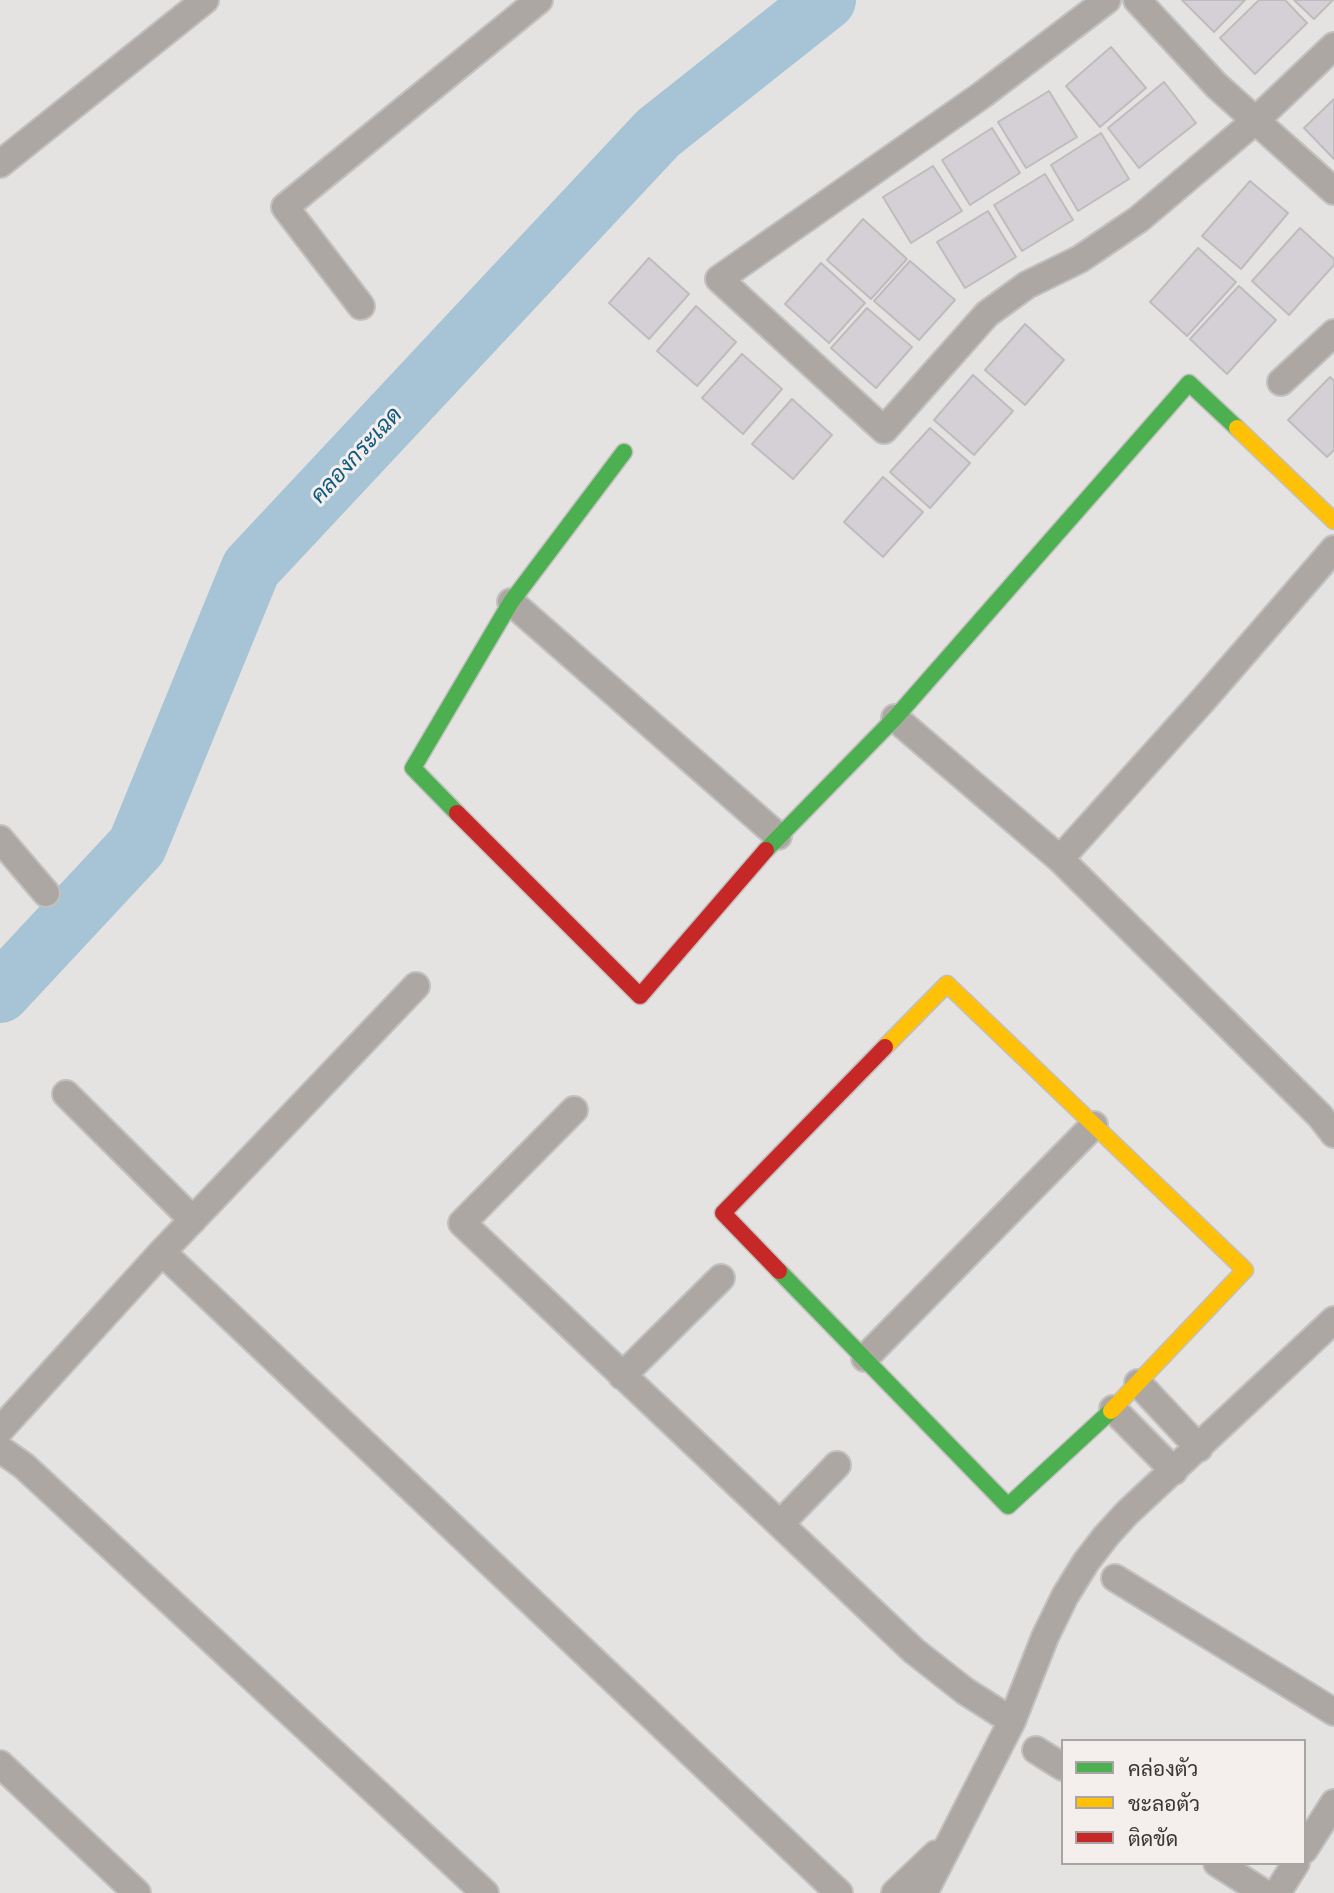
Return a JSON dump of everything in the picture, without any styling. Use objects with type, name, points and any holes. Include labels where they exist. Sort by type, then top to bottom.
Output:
[{"type":"street","points":[[0,164],[205,0]]},
{"type":"street","points":[[361,306],[285,207],[539,0]]},
{"type":"street","points":[[1107,0],[982,95],[719,279],[884,430],[987,314],[1027,285],[1080,259],[1139,219],[1255,121],[1334,46]]},
{"type":"street","points":[[1137,0],[1216,85],[1334,191]]},
{"type":"street","points":[[1281,382],[1334,333]]},
{"type":"street","points":[[624,452],[511,602],[413,768],[640,996],[778,836],[895,718],[1189,383],[1334,521]]},
{"type":"street","points":[[1060,859],[1334,549]]},
{"type":"street","points":[[511,602],[778,836]]},
{"type":"street","points":[[895,718],[1060,859],[1320,1116],[1334,1134]]},
{"type":"street","points":[[0,839],[46,893]]},
{"type":"street","points":[[947,984],[1245,1270],[1113,1409],[1008,1506],[865,1358],[723,1213],[947,984]]},
{"type":"street","points":[[0,1430],[162,1252],[416,986]]},
{"type":"street","points":[[66,1094],[192,1220]]},
{"type":"street","points":[[574,1110],[462,1223],[914,1651],[965,1691],[1012,1721]]},
{"type":"street","points":[[865,1358],[1094,1125]]},
{"type":"street","points":[[162,1252],[838,1893]]},
{"type":"street","points":[[622,1376],[721,1278]]},
{"type":"street","points":[[923,1893],[1012,1721],[1045,1637],[1065,1596],[1086,1562],[1127,1513],[1334,1320]]},
{"type":"street","points":[[1138,1383],[1199,1448]]},
{"type":"street","points":[[1113,1409],[1174,1471]]},
{"type":"street","points":[[0,1449],[24,1466],[485,1893]]},
{"type":"street","points":[[780,1524],[837,1465]]},
{"type":"street","points":[[1115,1578],[1334,1712]]},
{"type":"street","points":[[1036,1750],[1061,1765]]},
{"type":"street","points":[[0,1764],[137,1893]]},
{"type":"street","points":[[1306,1847],[1334,1803]]},
{"type":"street","points":[[895,1893],[952,1838]]},
{"type":"street","points":[[1220,1865],[1265,1893]]},
{"type":"street","points":[[1277,1893],[1295,1865]]},
{"type":"building","points":[[1182,0],[1245,0],[1214,32]]},
{"type":"building","points":[[1259,0],[1285,0],[1307,23],[1255,74],[1220,38]]},
{"type":"building","points":[[1294,0],[1333,0],[1314,19]]},
{"type":"building","points":[[1111,47],[1146,88],[1100,127],[1066,86]]},
{"type":"building","points":[[1164,82],[1196,123],[1139,168],[1108,128]]},
{"type":"building","points":[[1049,91],[1077,137],[1026,168],[998,122]]},
{"type":"building","points":[[1334,99],[1334,159],[1304,128]]},
{"type":"building","points":[[992,128],[1020,173],[970,205],[942,160]]},
{"type":"building","points":[[1101,133],[1129,179],[1078,211],[1051,165]]},
{"type":"building","points":[[933,166],[962,211],[911,243],[883,197]]},
{"type":"building","points":[[1045,174],[1073,220],[1022,251],[994,205]]},
{"type":"building","points":[[1250,181],[1288,213],[1241,269],[1202,236]]},
{"type":"building","points":[[988,211],[1016,257],[965,288],[937,242]]},
{"type":"building","points":[[863,219],[907,259],[871,299],[827,260]]},
{"type":"building","points":[[1300,228],[1334,259],[1334,265],[1289,315],[1252,281]]},
{"type":"building","points":[[1198,248],[1236,282],[1187,336],[1150,302]]},
{"type":"building","points":[[649,258],[689,294],[649,339],[609,303]]},
{"type":"building","points":[[910,261],[955,300],[919,340],[874,301]]},
{"type":"building","points":[[821,263],[865,303],[829,343],[785,304]]},
{"type":"building","points":[[1239,286],[1276,320],[1227,374],[1190,339]]},
{"type":"building","points":[[696,306],[736,342],[697,386],[657,351]]},
{"type":"building","points":[[867,308],[912,347],[876,388],[831,348]]},
{"type":"building","points":[[1025,324],[1064,360],[1025,405],[985,370]]},
{"type":"building","points":[[742,354],[782,389],[743,434],[702,398]]},
{"type":"building","points":[[973,375],[1013,411],[974,455],[934,420]]},
{"type":"building","points":[[1330,377],[1334,381],[1334,450],[1327,457],[1288,420]]},
{"type":"building","points":[[792,399],[832,435],[793,479],[752,444]]},
{"type":"building","points":[[930,428],[970,463],[930,508],[890,472]]},
{"type":"building","points":[[883,477],[923,512],[883,557],[844,522]]},
{"type":"waterway","name":"คลองกระเฉด","points":[[0,993],[137,846],[251,568],[658,133],[826,0]]},
{"type":"traffic: fast","points":[[766,850],[895,718],[1189,383],[1237,428]]},
{"type":"traffic: fast","points":[[457,813],[413,768],[511,602],[624,452]]},
{"type":"traffic: fast","points":[[779,1271],[1008,1506],[1111,1411]]},
{"type":"traffic: slow","points":[[1237,428],[1334,521]]},
{"type":"traffic: slow","points":[[947,984],[1245,1270],[1111,1411]]},
{"type":"traffic: slow","points":[[885,1047],[947,984]]},
{"type":"traffic: jam","points":[[457,813],[640,996],[766,850]]},
{"type":"traffic: jam","points":[[779,1271],[723,1213],[885,1047]]}]
